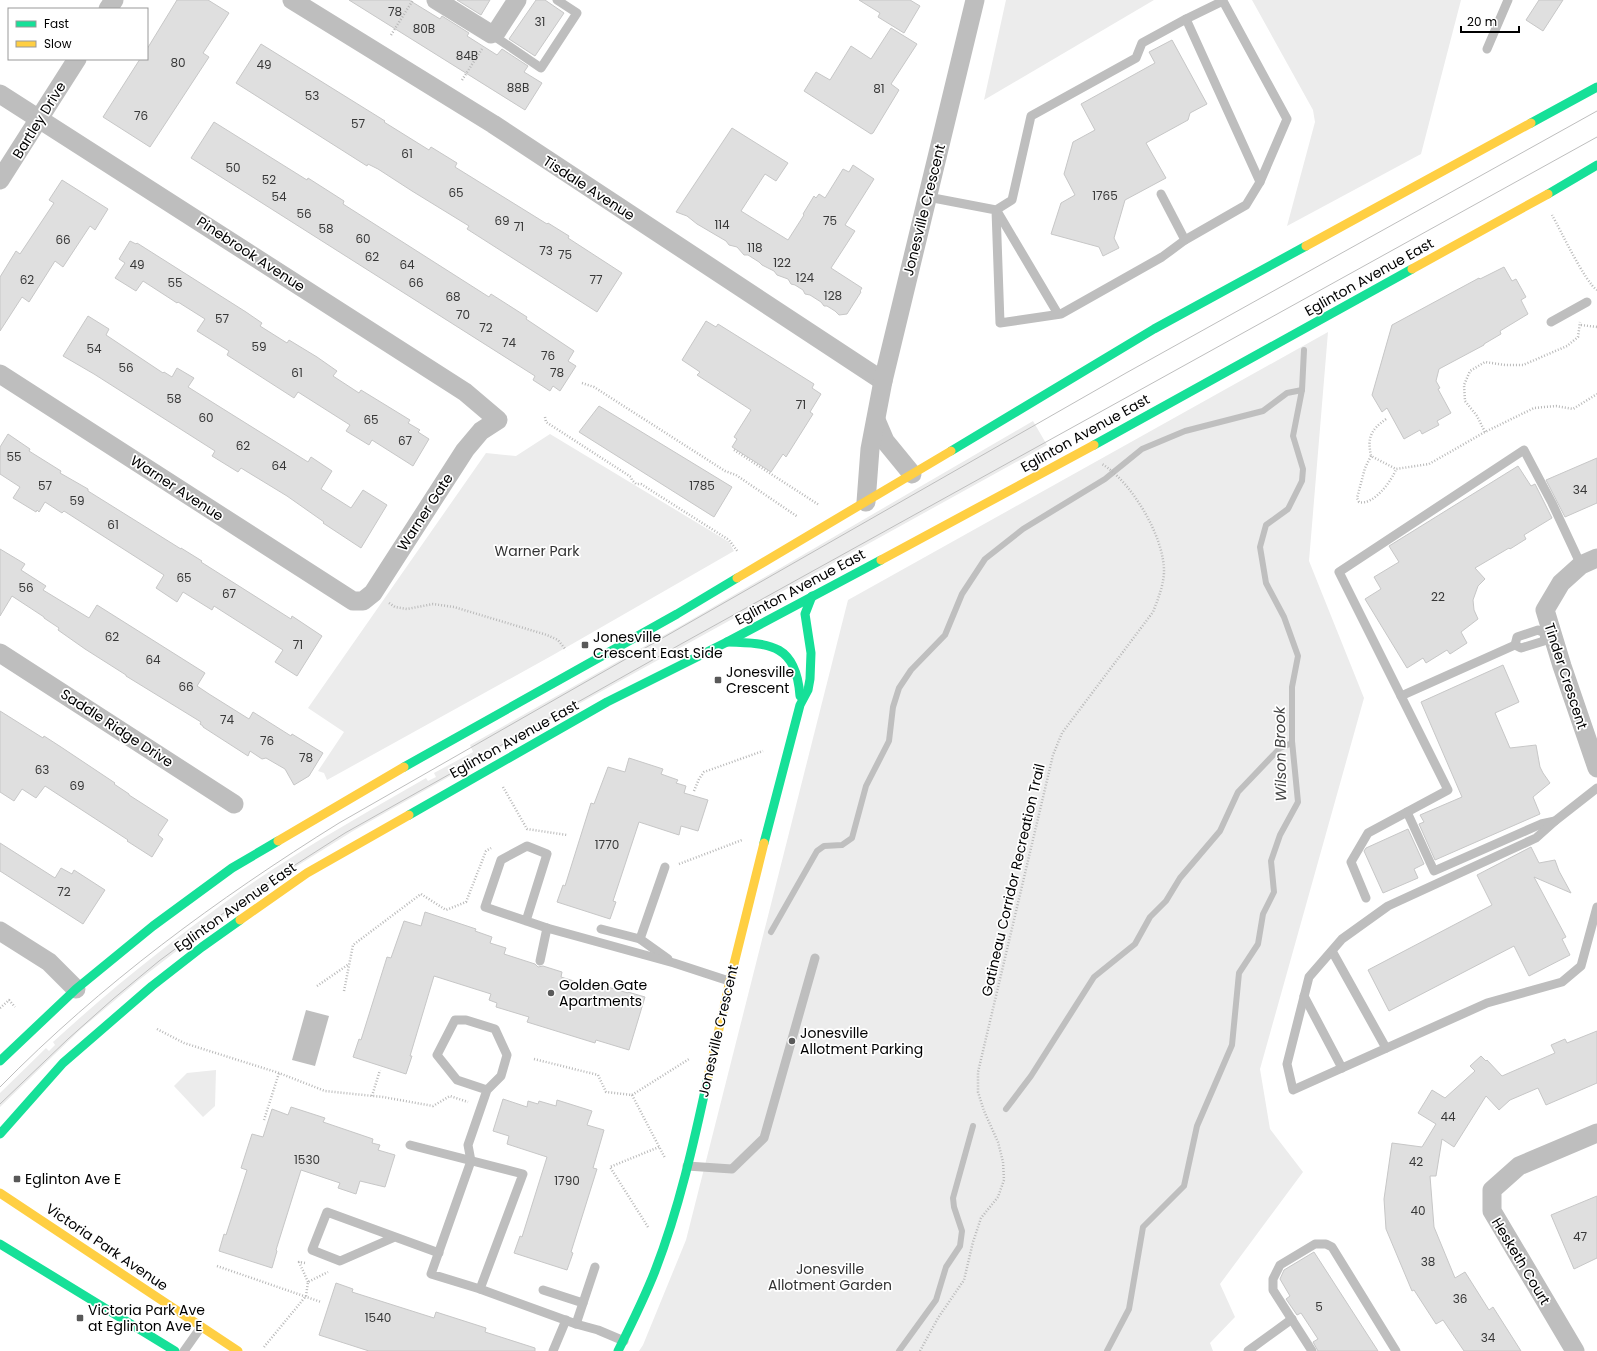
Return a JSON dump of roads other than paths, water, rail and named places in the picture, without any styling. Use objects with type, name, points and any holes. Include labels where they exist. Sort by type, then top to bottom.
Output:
[{"type":"main road","name":"Eglinton Avenue East","points":[[0,1061],[76,989],[153,926],[232,868],[391,775],[677,614],[1154,328],[1597,87]]},
{"type":"main road","name":"Eglinton Avenue East","points":[[0,1134],[63,1063],[152,986],[202,947],[307,873],[608,702],[727,642],[1081,452],[1597,165]]},
{"type":"main road","name":"Jonesville Crescent","points":[[618,1351],[650,1286],[669,1230],[687,1166],[729,980],[770,818],[800,705],[808,690],[811,653],[805,614],[812,596]]},
{"type":"main road","name":"Jonesville Crescent","points":[[727,642],[764,644],[775,648],[786,656],[797,670],[800,681],[800,705]]},
{"type":"main road","name":"Victoria Park Avenue","points":[[0,1193],[238,1351]]},
{"type":"main road","points":[[0,1244],[175,1351]]},
{"type":"street","name":"Tisdale Avenue","points":[[292,0],[493,124],[883,381]]},
{"type":"street","points":[[436,0],[488,40],[497,31],[517,0]]},
{"type":"street","name":"Jonesville Crescent","points":[[866,502],[870,449],[883,381],[975,0]]},
{"type":"street","name":"Bartley Drive","points":[[0,180],[76,60]]},
{"type":"street","name":"Pinebrook Avenue","points":[[0,94],[466,392],[498,420]]},
{"type":"street","name":"Warner Avenue","points":[[0,374],[353,601],[364,602],[373,593]]},
{"type":"street","name":"Warner Gate","points":[[373,593],[465,450],[481,431],[498,420]]},
{"type":"street","points":[[876,420],[885,441],[912,474]]},
{"type":"street","name":"Tinder Crescent","points":[[1589,562],[1561,583],[1545,610],[1548,632],[1597,768]]},
{"type":"street","name":"Saddle Ridge Drive","points":[[0,653],[234,804]]},
{"type":"street","points":[[0,931],[49,962],[76,989]]},
{"type":"street","name":"Hesketh Court","points":[[1575,1351],[1492,1211],[1492,1190],[1519,1166],[1597,1134]]},
{"type":"lane","points":[[488,40],[541,68],[577,13],[557,0]]},
{"type":"lane","points":[[1487,50],[1508,0]]},
{"type":"lane","points":[[928,197],[996,210],[1012,200],[1031,116],[1136,58],[1142,43],[1223,1],[1287,119],[1260,182],[1246,205],[1185,240],[1162,257],[1058,314],[1000,323],[996,210]]},
{"type":"lane","points":[[1186,19],[1260,182]]},
{"type":"lane","points":[[1161,194],[1185,240]]},
{"type":"lane","points":[[996,210],[1058,314]]},
{"type":"lane","points":[[1551,322],[1587,302]]},
{"type":"lane","points":[[1366,898],[1351,862],[1368,833],[1448,790],[1339,572],[1524,450],[1552,503],[1589,562]]},
{"type":"lane","points":[[1401,696],[1515,644],[1518,637],[1538,630],[1548,632]]},
{"type":"lane","points":[[1597,788],[1536,838],[1388,906],[1342,939],[1309,977],[1287,1064],[1293,1090],[1487,1003],[1562,982],[1581,966],[1597,907]]},
{"type":"lane","points":[[1407,812],[1434,871],[1541,824],[1555,821]]},
{"type":"lane","points":[[526,921],[548,854],[527,846],[501,860],[485,907],[526,921],[547,928],[674,963],[729,980]]},
{"type":"lane","points":[[640,939],[665,867]]},
{"type":"lane","points":[[540,961],[547,928]]},
{"type":"lane","points":[[602,929],[640,939],[674,963]]},
{"type":"lane","points":[[1332,951],[1386,1048]]},
{"type":"lane","points":[[687,1166],[732,1169],[764,1138],[815,958]]},
{"type":"lane","points":[[1304,996],[1342,1068]]},
{"type":"lane","points":[[487,1090],[457,1080],[437,1055],[455,1020],[466,1020],[495,1029],[507,1055],[501,1076],[487,1090],[468,1145],[471,1161],[432,1274],[480,1289],[576,1324],[598,1330],[624,1341]]},
{"type":"lane","points":[[410,1145],[523,1174],[480,1289]]},
{"type":"lane","points":[[395,1237],[340,1261],[312,1250],[327,1212],[395,1237],[438,1253]]},
{"type":"lane","points":[[1312,1351],[1273,1290],[1274,1279],[1280,1265],[1315,1244],[1326,1244],[1332,1247],[1396,1351]]},
{"type":"lane","points":[[576,1324],[595,1267]]},
{"type":"lane","points":[[543,1290],[583,1303]]},
{"type":"lane","points":[[1248,1351],[1292,1319]]},
{"type":"lane","points":[[553,1351],[566,1320]]},
{"type":"lane","points":[[184,1351],[201,1327]]},
{"type":"waterway","name":"Wilson Brook","points":[[1107,1351],[1129,1309],[1143,1227],[1184,1186],[1197,1126],[1232,1045],[1239,973],[1258,944],[1263,914],[1274,892],[1271,861],[1280,835],[1298,802],[1292,741],[1292,687],[1298,656],[1284,617],[1266,583],[1260,547],[1266,525],[1288,509],[1302,481],[1303,469],[1293,436],[1302,390],[1304,350]]},
{"type":"waterway","points":[[771,932],[817,851],[824,846],[842,845],[852,838],[866,786],[889,741],[893,707],[899,688],[911,670],[945,635],[962,594],[985,559],[1023,529],[1105,479],[1142,449],[1185,431],[1263,411],[1287,393],[1302,390]]},
{"type":"waterway","points":[[1006,1109],[1031,1076],[1094,977],[1135,944],[1150,917],[1166,901],[1180,878],[1220,831],[1238,792],[1280,748],[1292,743]]},
{"type":"waterway","points":[[899,1351],[936,1300],[946,1267],[960,1246],[962,1231],[954,1207],[953,1198],[973,1126]]},
{"type":"tram line","points":[[0,1087],[78,1013],[119,978],[205,913],[249,882],[339,823],[1126,373],[1597,111]]},
{"type":"tram line","points":[[0,1104],[68,1039],[159,961],[248,895],[345,833],[681,644],[1597,137]]},
{"type":"place","name":"Jonesville Crescent East Side","points":[[585,645]]},
{"type":"place","name":"Jonesville Crescent","points":[[718,680]]},
{"type":"place","name":"Golden Gate Apartments","points":[[551,993]]},
{"type":"place","name":"Jonesville Allotment Parking","points":[[792,1041]]},
{"type":"place","name":"Eglinton Ave E","points":[[17,1179]]},
{"type":"place","name":"Victoria Park Ave at Eglinton Ave E","points":[[80,1318]]},
{"type":"park label","name":"Warner Park","points":[[537,551]]},
{"type":"park label","name":"Jonesville Allotment Garden","points":[[830,1278]]}]
